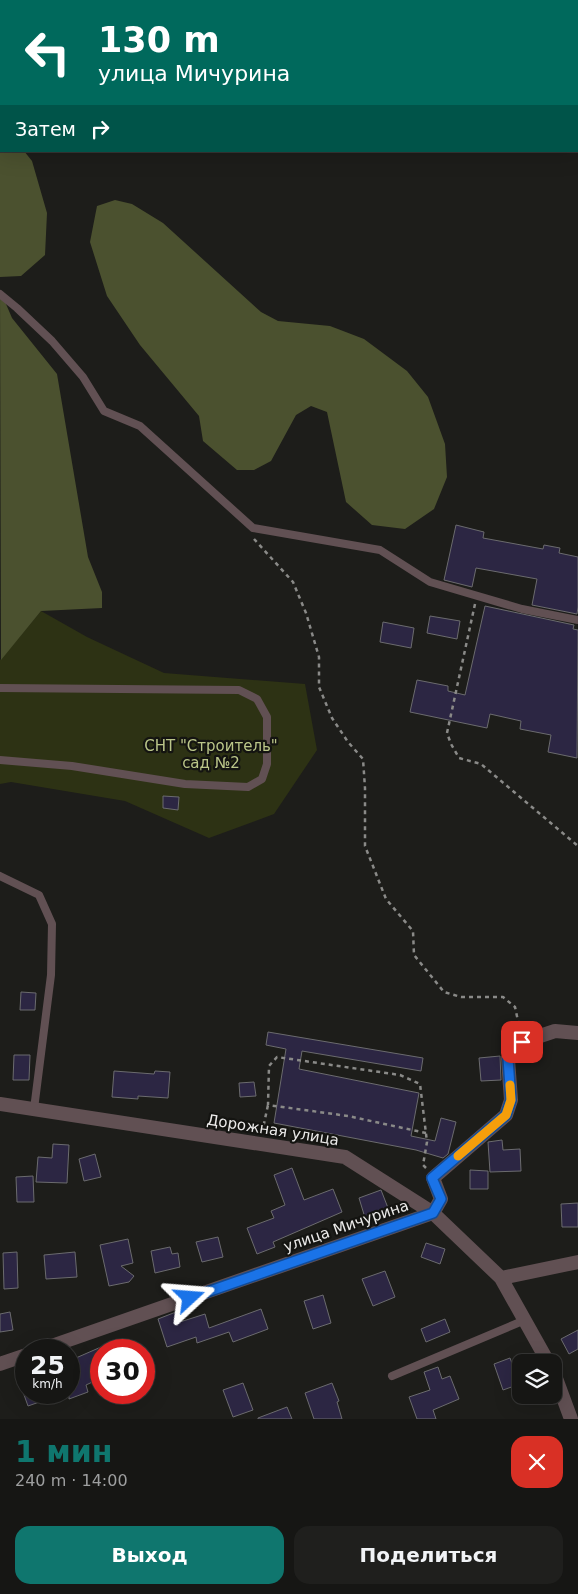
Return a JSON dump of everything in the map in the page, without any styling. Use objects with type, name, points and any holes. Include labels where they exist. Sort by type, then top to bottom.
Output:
[{"type":"street","points":[[432,1178],[506,1115],[511,1100],[508,1059],[522,1042],[555,1031],[578,1033]]},
{"type":"street","name":"Дорожная улица","points":[[0,1104],[345,1157],[433,1213],[502,1278],[544,1354]]},
{"type":"street","name":"улица Мичурина","points":[[72,1339],[433,1213],[441,1199],[432,1178]]},
{"type":"street","points":[[502,1278],[578,1262]]},
{"type":"street","points":[[0,1364],[15,1359]]},
{"type":"street","points":[[562,1395],[571,1419]]},
{"type":"lane","points":[[0,294],[18,308],[52,341],[83,377],[104,411],[140,426],[252,528],[380,550],[430,582],[522,609],[578,620]]},
{"type":"lane","points":[[0,688],[239,690],[257,700],[267,717],[267,764],[262,779],[248,787],[185,784],[72,766],[0,760]]},
{"type":"lane","points":[[0,876],[40,895],[52,924],[51,975],[34,1109]]},
{"type":"lane","points":[[392,1376],[525,1320]]},
{"type":"path","points":[[253,538],[293,582],[306,613],[319,657],[320,687],[332,718],[348,742],[363,758],[365,788],[364,846],[386,899],[413,931],[414,955],[444,992],[461,997],[503,997],[515,1007],[522,1042]]},
{"type":"path","points":[[476,595],[447,733],[451,744],[459,758],[481,764],[578,846]]},
{"type":"path","points":[[260,1144],[268,1105],[269,1066],[277,1057],[400,1076],[420,1084],[428,1142],[424,1166],[432,1178]]},
{"type":"path","points":[[268,1105],[348,1116],[426,1133]]},
{"type":"green space","points":[[0,152],[25,152],[32,161],[47,213],[45,255],[21,276],[0,277]]},
{"type":"green space","points":[[115,200],[132,204],[163,223],[261,312],[278,321],[330,326],[364,339],[407,371],[428,397],[445,444],[447,477],[434,509],[405,529],[372,525],[346,502],[327,412],[311,406],[296,415],[271,461],[254,470],[237,470],[203,441],[199,416],[140,345],[107,296],[90,242],[97,206]]},
{"type":"green space","points":[[0,290],[12,318],[57,374],[88,557],[102,592],[102,608],[41,611],[1,660]]},
{"type":"green space","name":"СНТ \"Строитель\" сад №2","points":[[41,611],[87,637],[164,673],[305,684],[317,750],[274,814],[209,838],[125,801],[11,782],[0,784],[0,660]]},
{"type":"building","points":[[456,525],[484,532],[483,538],[543,549],[544,545],[560,548],[559,553],[578,557],[577,614],[532,605],[537,579],[476,568],[472,587],[444,580]]},
{"type":"building","points":[[485,606],[574,625],[573,629],[578,630],[577,758],[548,752],[551,735],[520,729],[521,721],[490,714],[487,728],[410,712],[417,680],[448,686],[448,691],[465,695]]},
{"type":"building","points":[[430,616],[460,621],[457,639],[427,633]]},
{"type":"building","points":[[383,622],[414,628],[411,648],[380,642]]},
{"type":"building","points":[[163,796],[179,797],[178,810],[163,808]]},
{"type":"building","points":[[21,992],[36,993],[35,1010],[20,1010]]},
{"type":"building","points":[[268,1032],[423,1058],[421,1071],[302,1051],[299,1069],[419,1093],[411,1136],[435,1141],[441,1118],[456,1122],[448,1154],[443,1158],[416,1150],[274,1123],[286,1049],[266,1045]]},
{"type":"building","points":[[14,1055],[30,1055],[29,1080],[13,1080]]},
{"type":"building","points":[[500,1056],[501,1080],[481,1081],[479,1058]]},
{"type":"building","points":[[114,1071],[154,1074],[155,1071],[170,1072],[168,1098],[138,1096],[138,1099],[112,1097]]},
{"type":"building","points":[[254,1082],[256,1096],[240,1097],[239,1083]]},
{"type":"building","points":[[502,1140],[503,1150],[520,1149],[521,1171],[490,1172],[488,1142]]},
{"type":"building","points":[[53,1144],[69,1145],[67,1183],[36,1182],[38,1157],[52,1158]]},
{"type":"building","points":[[95,1154],[101,1177],[84,1181],[79,1159]]},
{"type":"building","points":[[292,1168],[304,1200],[333,1189],[342,1212],[273,1242],[275,1247],[257,1254],[247,1228],[274,1218],[271,1211],[285,1205],[274,1175]]},
{"type":"building","points":[[470,1170],[488,1171],[488,1189],[470,1189]]},
{"type":"building","points":[[33,1176],[34,1202],[17,1202],[16,1177]]},
{"type":"building","points":[[381,1190],[390,1213],[366,1221],[359,1198]]},
{"type":"building","points":[[578,1203],[578,1227],[562,1227],[561,1204]]},
{"type":"building","points":[[218,1237],[223,1257],[202,1262],[196,1242]]},
{"type":"building","points":[[128,1239],[133,1263],[121,1266],[134,1276],[129,1282],[109,1286],[100,1245]]},
{"type":"building","points":[[426,1243],[445,1249],[440,1264],[421,1257]]},
{"type":"building","points":[[170,1247],[172,1254],[178,1253],[180,1267],[155,1273],[151,1251]]},
{"type":"building","points":[[17,1252],[18,1288],[4,1289],[3,1253]]},
{"type":"building","points":[[75,1252],[77,1277],[46,1279],[44,1255]]},
{"type":"building","points":[[385,1271],[395,1297],[373,1306],[362,1279]]},
{"type":"building","points":[[323,1295],[331,1323],[313,1329],[304,1301]]},
{"type":"building","points":[[261,1309],[268,1329],[233,1342],[229,1332],[197,1343],[196,1337],[167,1347],[158,1319],[176,1312],[180,1322],[205,1314],[209,1328]]},
{"type":"building","points":[[10,1312],[13,1330],[0,1332],[0,1314]]},
{"type":"building","points":[[445,1319],[450,1332],[426,1342],[421,1329]]},
{"type":"building","points":[[578,1330],[578,1349],[569,1354],[561,1339]]},
{"type":"building","points":[[90,1352],[90,1383],[86,1385],[88,1392],[80,1395],[80,1356]]},
{"type":"building","points":[[510,1358],[512,1363],[512,1387],[503,1390],[494,1364]]},
{"type":"building","points":[[438,1367],[442,1379],[450,1376],[459,1399],[433,1410],[436,1419],[417,1419],[409,1397],[430,1390],[424,1372]]},
{"type":"building","points":[[243,1383],[253,1410],[233,1417],[223,1390]]},
{"type":"building","points":[[332,1383],[339,1401],[337,1402],[342,1419],[314,1419],[305,1393]]},
{"type":"building","points":[[287,1407],[292,1419],[258,1419],[258,1418]]},
{"type":"slow traffic","points":[[458,1156],[506,1115],[511,1100],[510,1085]]},
{"type":"route","points":[[190,1298],[433,1213],[441,1199],[432,1178],[506,1115],[511,1100],[508,1059],[522,1042]]}]
